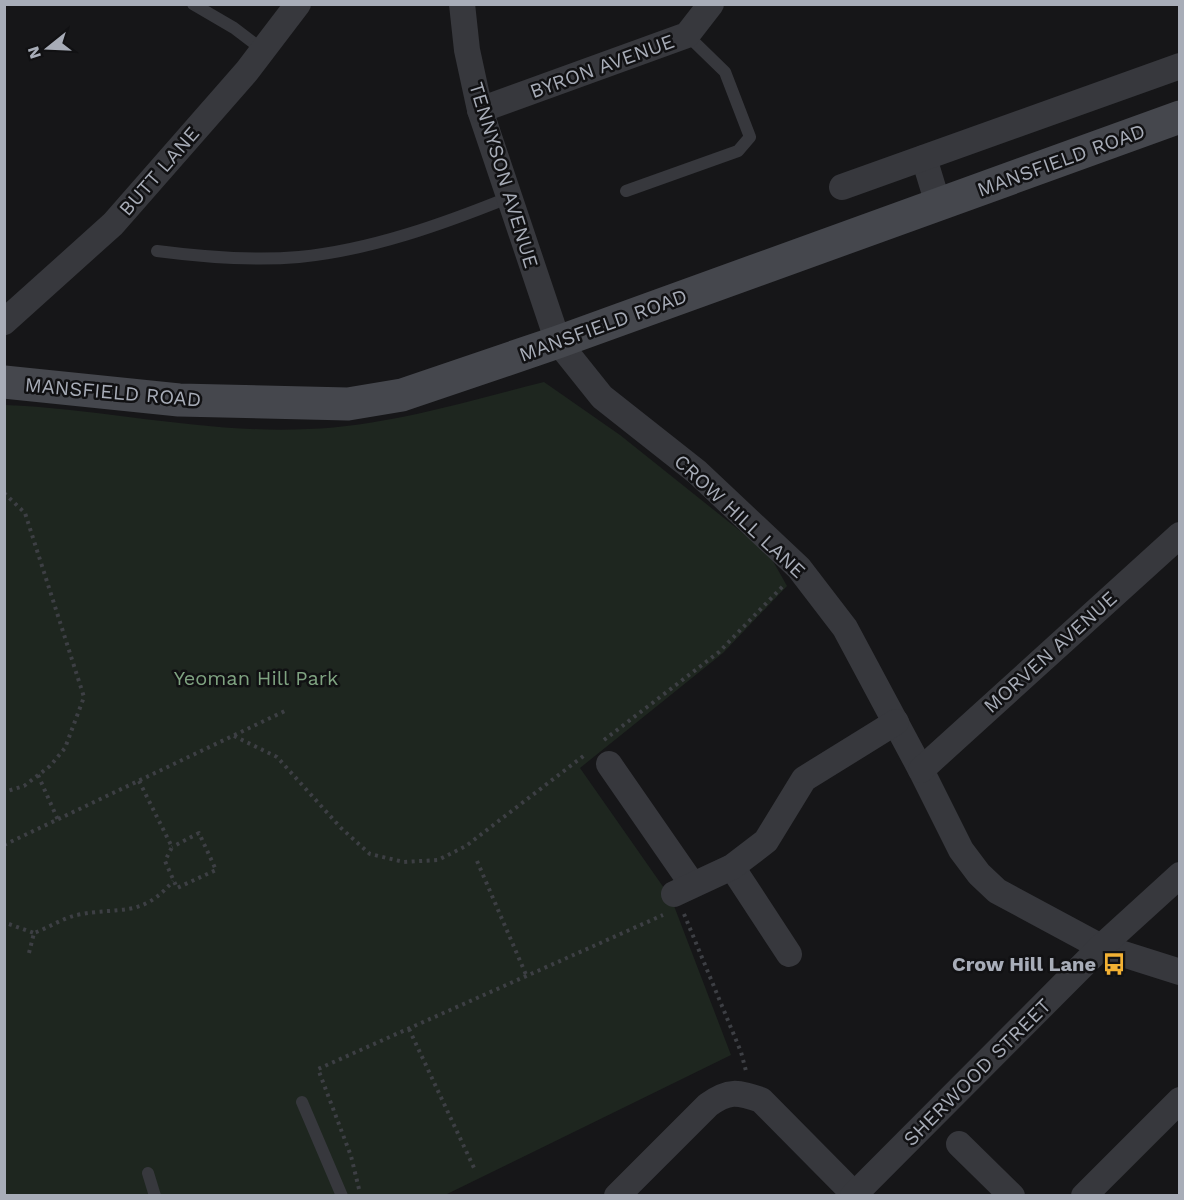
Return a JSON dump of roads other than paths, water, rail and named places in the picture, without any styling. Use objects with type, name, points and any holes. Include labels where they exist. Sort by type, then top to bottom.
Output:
[{"type":"main road","name":"MANSFIELD ROAD","points":[[4,382],[178,400],[348,404],[402,395],[558,342],[1179,117]]},
{"type":"street","name":"BUTT LANE","points":[[4,322],[113,224],[263,50],[298,4]]},
{"type":"street","name":"TENNYSON AVENUE","points":[[462,4],[467,50],[480,110],[558,342]]},
{"type":"street","name":"BYRON AVENUE","points":[[480,110],[687,35],[711,4]]},
{"type":"street","points":[[842,187],[1179,66]]},
{"type":"street","points":[[924,158],[938,204]]},
{"type":"street","name":"CROW HILL LANE","points":[[558,342],[602,397],[698,472],[799,568],[845,628],[961,850],[979,874],[997,891],[1101,948],[1179,972]]},
{"type":"street","name":"MORVEN AVENUE","points":[[921,770],[1179,535]]},
{"type":"street","points":[[596,756],[677,897],[732,867],[766,841],[804,778],[896,722]]},
{"type":"street","points":[[732,867],[789,954]]},
{"type":"street","name":"SHERWOOD STREET","points":[[854,1195],[1101,948],[1179,875]]},
{"type":"street","points":[[617,1196],[708,1105],[724,1094],[741,1094],[761,1100],[854,1195]]},
{"type":"street","points":[[1084,1196],[1179,1100]]},
{"type":"street","points":[[959,1144],[1012,1196]]},
{"type":"lane","points":[[193,4],[234,28],[263,50]]},
{"type":"lane","points":[[626,191],[738,151],[746,145],[750,137],[725,72],[687,35]]},
{"type":"lane","points":[[157,251],[192,256],[299,257],[362,245],[441,224],[510,197]]},
{"type":"lane","points":[[302,1102],[342,1196]]},
{"type":"lane","points":[[148,1173],[155,1196]]},
{"type":"place","name":"Crow Hill Lane","points":[[1114,964]]},
{"type":"park label","name":"Yeoman Hill Park","points":[[256,678]]}]
